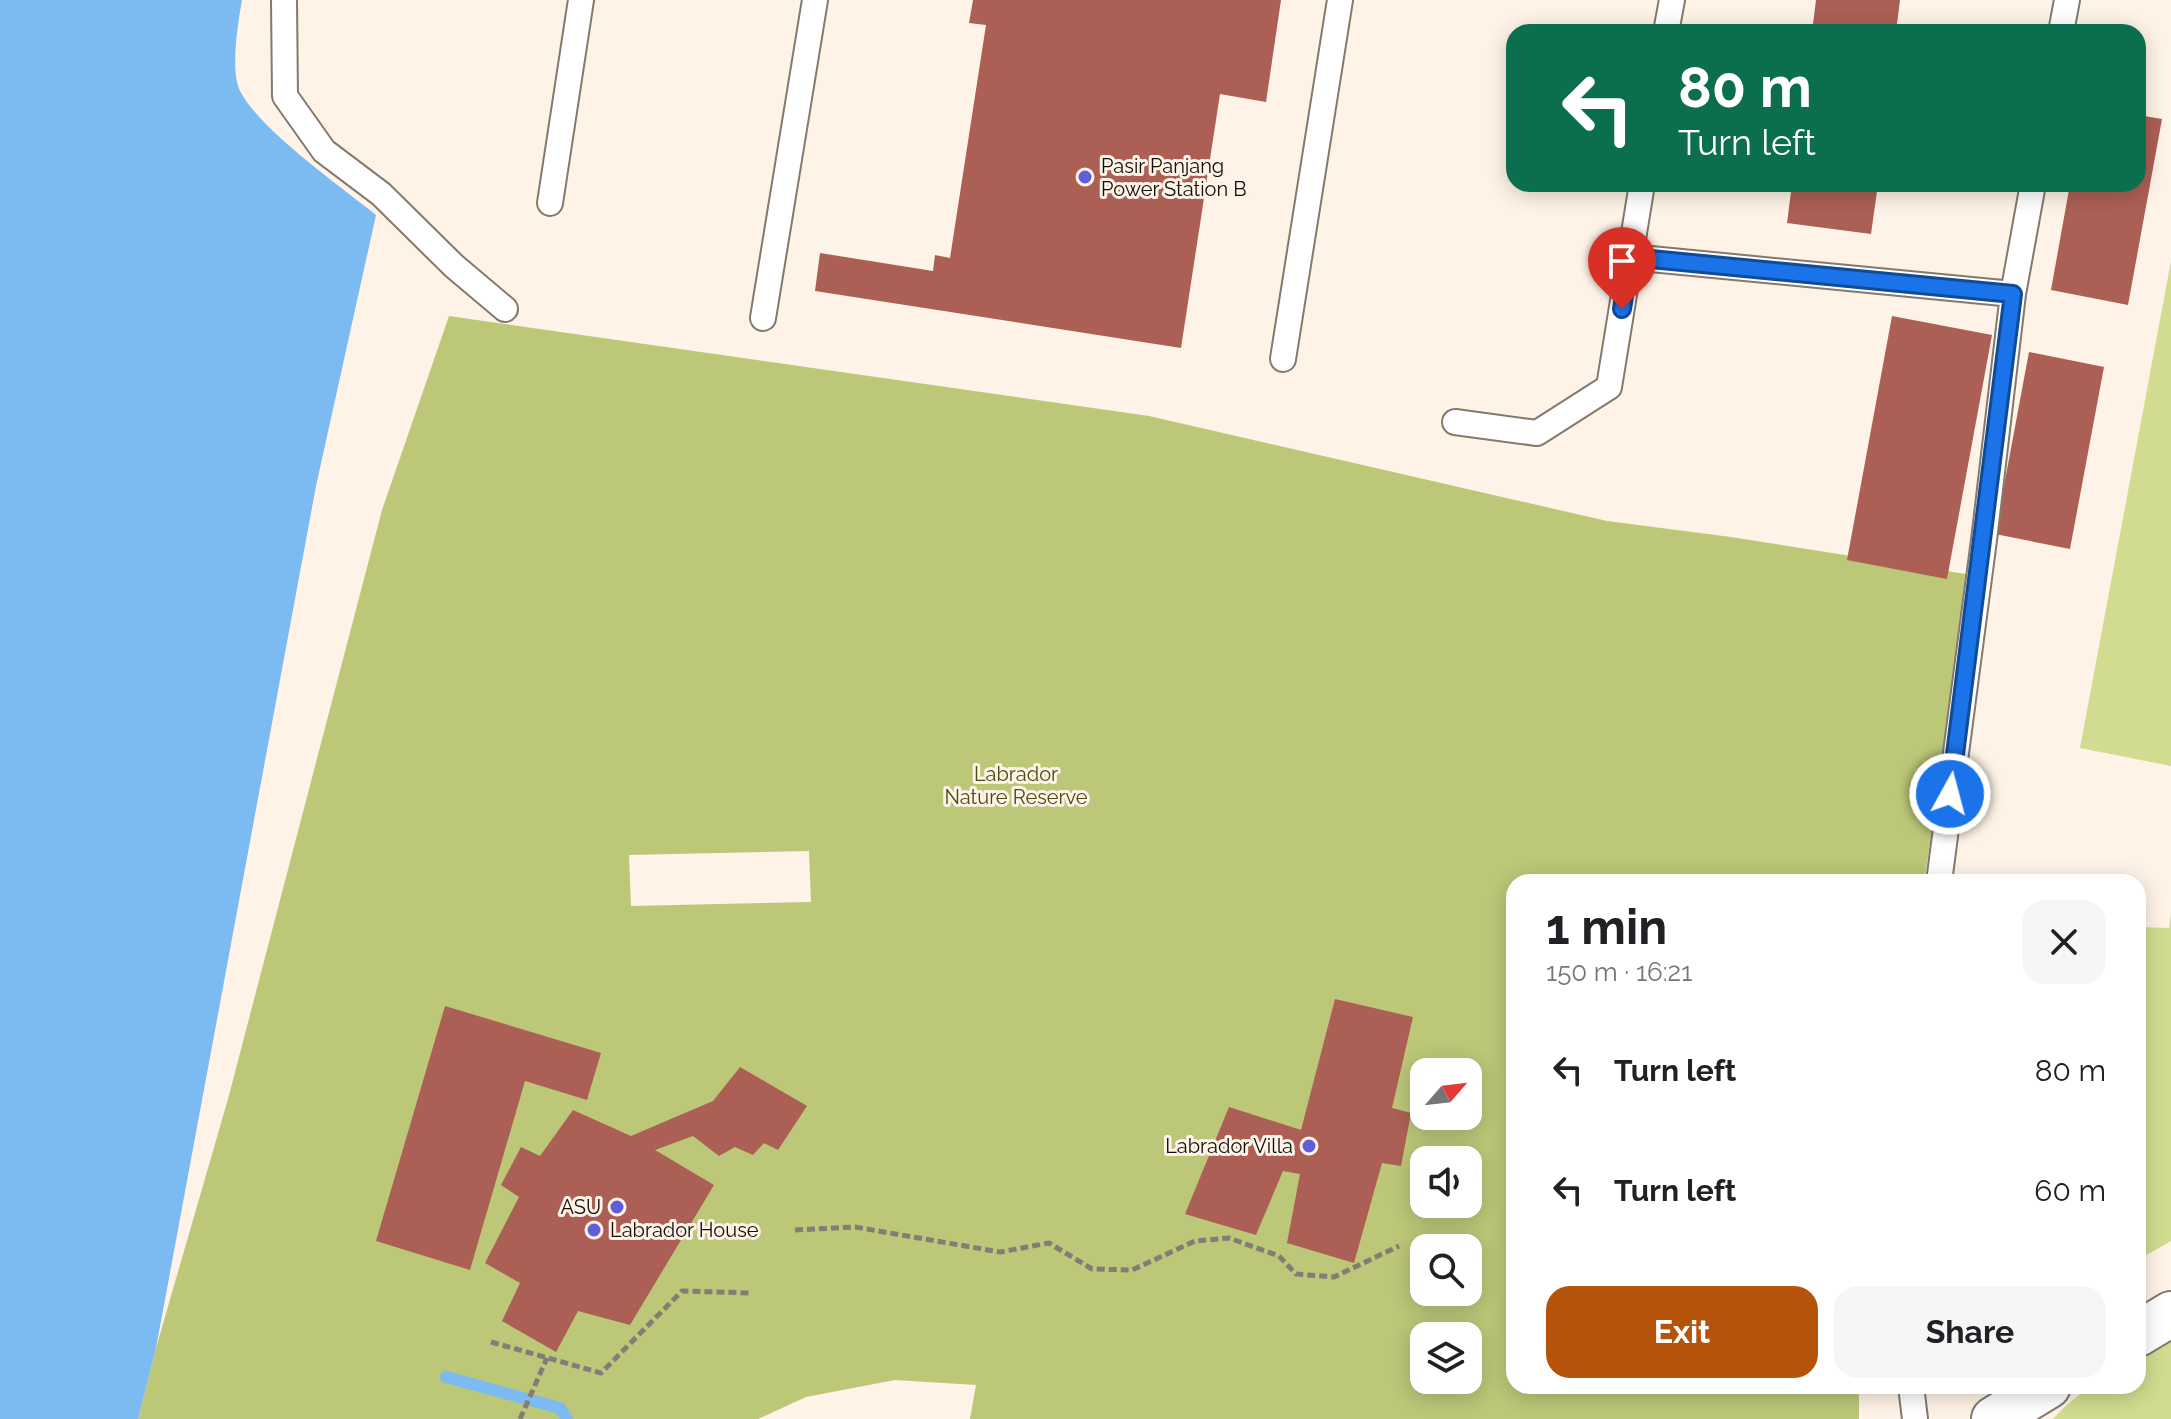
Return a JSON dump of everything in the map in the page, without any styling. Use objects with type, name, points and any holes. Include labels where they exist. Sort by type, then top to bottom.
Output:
[{"type":"street","points":[[2146,1329],[2171,1314]]},
{"type":"street","points":[[1994,1419],[2035,1394]]},
{"type":"lane","points":[[284,0],[285,96],[324,151],[381,194],[454,266],[505,309]]},
{"type":"lane","points":[[550,203],[581,0]]},
{"type":"lane","points":[[763,318],[815,0]]},
{"type":"lane","points":[[1283,359],[1340,0]]},
{"type":"lane","points":[[1668,24],[1672,0]]},
{"type":"lane","points":[[2062,24],[2067,0]]},
{"type":"lane","points":[[1455,422],[1537,433],[1609,387],[1641,192]]},
{"type":"lane","points":[[1940,874],[2013,294],[2032,192]]},
{"type":"lane","points":[[1630,257],[2013,294]]},
{"type":"lane","points":[[1912,1394],[1915,1419]]},
{"type":"path","points":[[795,1230],[855,1227],[1000,1252],[1049,1243],[1092,1269],[1132,1270],[1195,1241],[1229,1238],[1279,1256],[1296,1274],[1334,1277],[1399,1246]]},
{"type":"path","points":[[491,1342],[601,1373],[682,1291],[752,1293]]},
{"type":"path","points":[[521,1417],[547,1358]]},
{"type":"green space","points":[[2171,261],[2171,766],[2080,748]]},
{"type":"green space","name":"Labrador Nature Reserve","points":[[449,316],[1149,416],[1607,521],[1972,575],[1925,874],[1506,874],[1506,1394],[1859,1394],[1859,1419],[970,1419],[976,1385],[895,1380],[806,1397],[758,1419],[138,1419],[228,1099],[382,510]],"holes":[[[809,851],[811,902],[631,906],[629,855]]]},
{"type":"green space","points":[[2171,914],[2171,1241],[2146,1255],[2146,927],[2169,928]]},
{"type":"green space","points":[[2171,1339],[2171,1419],[2053,1419],[2081,1394],[2146,1394],[2146,1354]]},
{"type":"water","points":[[0,0],[242,0],[235,59],[240,91],[282,140],[376,215],[316,486],[156,1348],[138,1419],[0,1419]]},
{"type":"building","name":"Pasir Panjang Power Station B","points":[[973,0],[1281,0],[1266,102],[1220,94],[1181,348],[815,291],[820,253],[933,271],[935,255],[950,258],[986,25],[969,23]]},
{"type":"building","points":[[1816,0],[1900,0],[1897,24],[1813,24]]},
{"type":"building","points":[[2146,116],[2162,119],[2128,305],[2051,290],[2069,192],[2146,192]]},
{"type":"building","points":[[1791,192],[1877,192],[1871,234],[1787,223]]},
{"type":"building","points":[[1892,316],[1992,335],[1947,579],[1847,560]]},
{"type":"building","points":[[2029,352],[2104,367],[2070,549],[1995,534]]},
{"type":"building","name":"Labrador Villa","points":[[1335,999],[1413,1017],[1392,1108],[1410,1113],[1401,1166],[1382,1163],[1354,1263],[1287,1243],[1300,1174],[1283,1171],[1256,1235],[1185,1214],[1229,1107],[1301,1130]]},
{"type":"building","points":[[445,1006],[601,1053],[587,1100],[525,1081],[470,1270],[376,1241]]},
{"type":"building","name":"Labrador House","points":[[740,1067],[807,1106],[778,1150],[764,1143],[753,1155],[735,1147],[719,1156],[693,1136],[655,1150],[714,1185],[630,1325],[578,1311],[556,1352],[502,1321],[520,1283],[485,1263],[519,1197],[501,1185],[521,1147],[540,1156],[573,1110],[631,1136],[713,1101]]},
{"type":"waterway","points":[[446,1377],[560,1408],[567,1419]]},
{"type":"place","name":"Pasir Panjang Power Station B","points":[[1085,177]]},
{"type":"place","name":"Labrador Villa","points":[[1309,1146]]},
{"type":"place","name":"ASU","points":[[617,1207]]},
{"type":"place","name":"Labrador House","points":[[594,1230]]},
{"type":"route","points":[[1622,309],[1630,257],[2013,294],[1950,794]]}]
